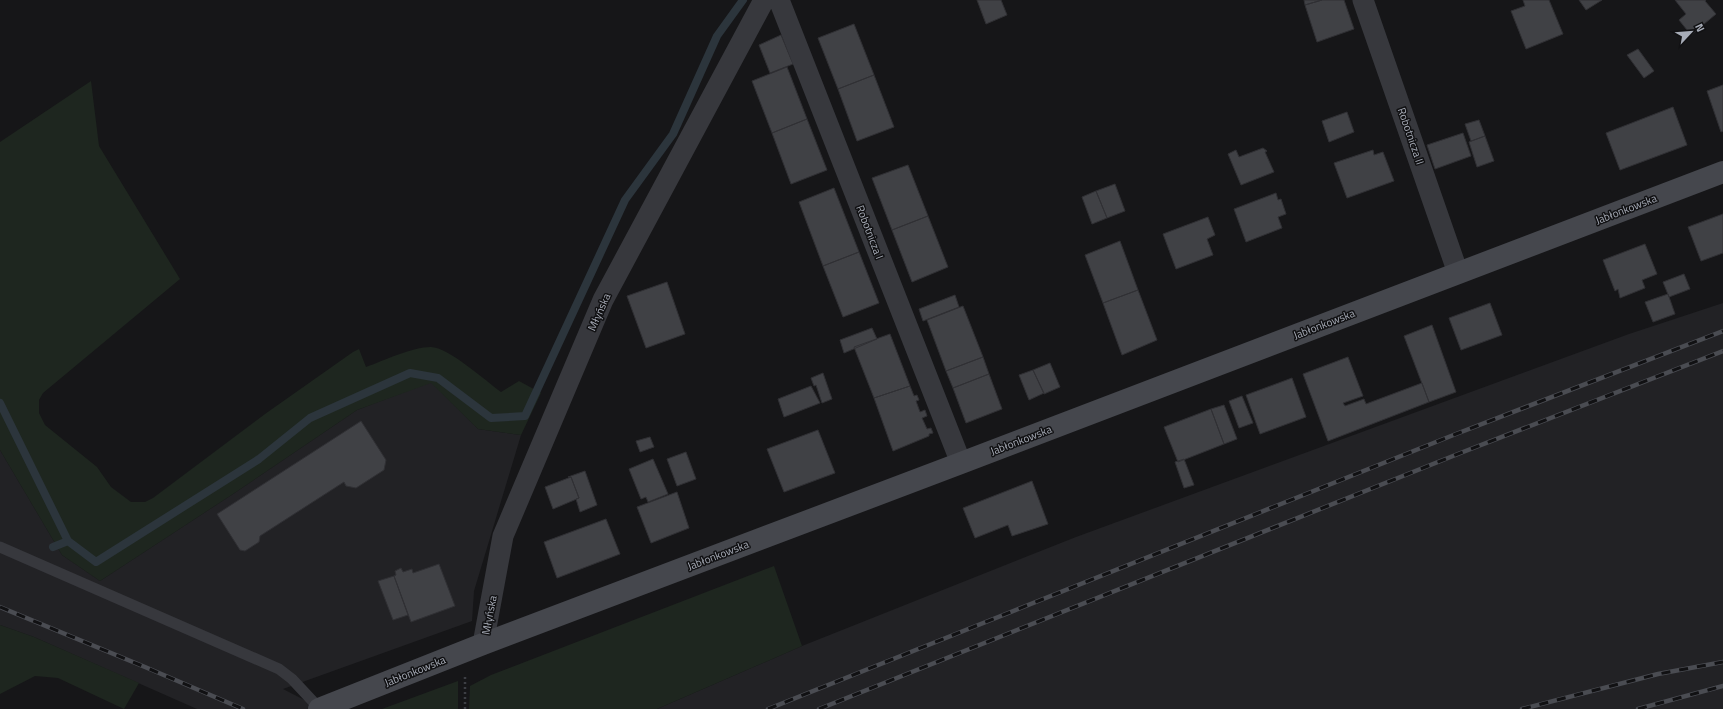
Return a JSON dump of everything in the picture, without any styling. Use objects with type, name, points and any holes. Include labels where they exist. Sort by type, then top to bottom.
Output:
[{"type":"main road","name":"Jabłonkowska","points":[[319,709],[484,644],[1723,172]]},
{"type":"street","name":"Młyńska","points":[[484,644],[504,536],[603,300],[764,0]]},
{"type":"street","name":"Robotnicza I","points":[[779,0],[961,463]]},
{"type":"street","name":"Robotnicza II","points":[[1363,0],[1458,273]]},
{"type":"lane","points":[[0,547],[279,669],[292,679],[319,709]]},
{"type":"shaded area","points":[[91,81],[99,146],[180,279],[43,393],[39,400],[39,413],[45,425],[97,467],[111,487],[131,502],[145,502],[153,498],[265,414],[359,349],[366,367],[415,349],[431,347],[438,348],[457,358],[501,392],[519,381],[541,393],[521,435],[478,429],[431,383],[357,410],[233,494],[100,581],[62,555],[0,450],[0,142]]},
{"type":"shaded area","points":[[1723,303],[1723,709],[657,709],[802,646],[1076,537],[1629,334]]},
{"type":"shaded area","points":[[431,382],[478,429],[521,435],[474,591],[472,621],[283,689],[322,709],[197,709],[34,637],[0,625],[0,450],[62,555],[100,581],[233,494],[357,410]]},
{"type":"shaded area","points":[[774,566],[802,646],[657,709],[469,709],[470,686],[491,675]]},
{"type":"shaded area","points":[[0,625],[34,637],[139,683],[124,709],[58,678],[35,676],[0,694]]},
{"type":"shaded area","points":[[458,681],[458,709],[382,709]]},
{"type":"building","points":[[977,0],[1001,0],[1007,15],[986,24]]},
{"type":"building","points":[[1304,0],[1322,0],[1305,5]]},
{"type":"building","points":[[1322,0],[1344,0],[1354,29],[1317,42],[1305,5]]},
{"type":"building","points":[[1523,0],[1549,0],[1563,34],[1526,49],[1511,11],[1525,6]]},
{"type":"building","points":[[1579,0],[1602,0],[1586,10]]},
{"type":"building","points":[[1675,0],[1706,0],[1705,1],[1716,14],[1691,35],[1679,20],[1686,14]]},
{"type":"building","points":[[854,24],[874,75],[838,89],[818,38]]},
{"type":"building","points":[[781,35],[793,64],[770,73],[759,45]]},
{"type":"building","points":[[1638,49],[1654,71],[1644,78],[1627,55]]},
{"type":"building","points":[[787,67],[807,119],[772,133],[752,81]]},
{"type":"building","points":[[874,75],[894,127],[857,141],[838,89]]},
{"type":"building","points":[[1723,85],[1723,131],[1721,132],[1707,91]]},
{"type":"building","points":[[1673,107],[1687,145],[1620,170],[1606,133]]},
{"type":"building","points":[[1347,112],[1354,132],[1329,142],[1322,121]]},
{"type":"building","points":[[807,119],[827,170],[791,184],[772,133]]},
{"type":"building","points":[[1479,120],[1485,136],[1471,141],[1465,124]]},
{"type":"building","points":[[1463,133],[1471,156],[1435,169],[1427,145]]},
{"type":"building","points":[[1485,136],[1494,161],[1477,167],[1469,142]]},
{"type":"building","points":[[1263,148],[1267,151],[1265,152],[1274,172],[1241,185],[1228,154],[1236,150],[1239,157]]},
{"type":"building","points":[[1373,150],[1374,155],[1383,152],[1394,181],[1347,198],[1334,163]]},
{"type":"building","points":[[908,165],[928,216],[892,230],[872,178]]},
{"type":"building","points":[[1115,184],[1125,211],[1107,218],[1096,191]]},
{"type":"building","points":[[834,188],[859,252],[823,266],[799,202]]},
{"type":"building","points":[[1096,191],[1107,218],[1092,224],[1082,197]]},
{"type":"building","points":[[1276,193],[1278,200],[1281,199],[1286,214],[1278,217],[1282,228],[1246,242],[1234,209]]},
{"type":"building","points":[[1723,214],[1723,253],[1701,261],[1688,227]]},
{"type":"building","points":[[928,216],[948,267],[912,282],[892,230]]},
{"type":"building","points":[[1208,217],[1215,235],[1207,239],[1213,255],[1176,269],[1163,234]]},
{"type":"building","points":[[1120,241],[1138,290],[1103,303],[1085,255]]},
{"type":"building","points":[[1645,244],[1657,274],[1642,280],[1645,288],[1620,298],[1618,289],[1615,291],[1603,260]]},
{"type":"building","points":[[859,252],[879,303],[843,317],[823,266]]},
{"type":"building","points":[[1684,274],[1690,289],[1669,297],[1663,282]]},
{"type":"building","points":[[667,282],[685,334],[646,348],[627,296]]},
{"type":"building","points":[[1138,290],[1157,340],[1122,355],[1103,303]]},
{"type":"building","points":[[1668,294],[1675,314],[1653,322],[1645,302]]},
{"type":"building","points":[[955,295],[959,307],[923,321],[919,309]]},
{"type":"building","points":[[1490,303],[1502,335],[1461,350],[1449,318]]},
{"type":"building","points":[[963,306],[983,357],[946,371],[927,320]]},
{"type":"building","points":[[1432,325],[1456,392],[1429,402],[1404,336]]},
{"type":"building","points":[[872,328],[877,339],[844,353],[840,340]]},
{"type":"building","points":[[890,334],[910,386],[874,398],[854,347]]},
{"type":"building","points":[[983,357],[989,374],[953,388],[946,371]]},
{"type":"building","points":[[1348,357],[1363,396],[1343,403],[1345,406],[1364,399],[1366,404],[1422,383],[1429,402],[1328,441],[1303,374]]},
{"type":"building","points":[[1050,363],[1060,387],[1044,394],[1033,370]]},
{"type":"building","points":[[1033,370],[1044,393],[1029,400],[1019,375]]},
{"type":"building","points":[[823,373],[832,399],[822,403],[816,385],[814,386],[811,378]]},
{"type":"building","points":[[989,374],[1002,409],[966,423],[953,388]]},
{"type":"building","points":[[1292,378],[1306,417],[1260,434],[1246,395]]},
{"type":"building","points":[[811,386],[820,403],[784,417],[778,399]]},
{"type":"building","points":[[910,386],[914,396],[917,395],[919,400],[916,401],[920,412],[925,410],[927,416],[922,418],[927,429],[931,428],[933,433],[893,451],[874,398]]},
{"type":"building","points":[[1242,396],[1253,423],[1239,428],[1229,401]]},
{"type":"building","points":[[1224,405],[1237,439],[1224,444],[1211,409]]},
{"type":"building","points":[[1211,409],[1224,444],[1178,462],[1164,427]]},
{"type":"building","points":[[361,421],[386,460],[384,470],[356,488],[346,486],[344,482],[260,536],[259,542],[245,551],[240,550],[217,514]]},
{"type":"building","points":[[818,430],[835,473],[784,492],[767,449]]},
{"type":"building","points":[[650,437],[654,447],[640,452],[636,441]]},
{"type":"building","points":[[686,452],[696,479],[677,486],[667,459]]},
{"type":"building","points":[[653,459],[668,494],[648,502],[646,497],[641,499],[629,469]]},
{"type":"building","points":[[1184,459],[1194,485],[1184,488],[1175,462]]},
{"type":"building","points":[[585,471],[597,505],[580,512],[576,499],[579,498],[571,477],[568,477]]},
{"type":"building","points":[[571,477],[579,498],[553,509],[545,487]]},
{"type":"building","points":[[1032,481],[1048,524],[1012,536],[1008,525],[975,538],[963,508]]},
{"type":"building","points":[[677,492],[689,528],[651,543],[637,507]]},
{"type":"building","points":[[606,519],[620,554],[557,578],[544,542]]},
{"type":"building","points":[[439,564],[455,606],[411,622],[394,576],[396,575],[395,571],[401,568],[403,572],[412,569],[413,573]]},
{"type":"building","points":[[394,576],[408,615],[393,620],[378,581]]},
{"type":"waterway","points":[[53,547],[68,541],[96,562],[259,459],[310,418],[410,373],[438,378],[491,418],[525,416],[625,200],[673,134],[717,36],[743,0]]},
{"type":"waterway","points":[[0,403],[68,541]]},
{"type":"railway","points":[[768,709],[1456,434],[1723,331]]},
{"type":"railway","points":[[819,709],[1463,452],[1723,351]]},
{"type":"railway","points":[[0,607],[243,709]]},
{"type":"railway","points":[[1522,709],[1658,674],[1723,662]]},
{"type":"railway","points":[[1638,709],[1723,686]]}]
